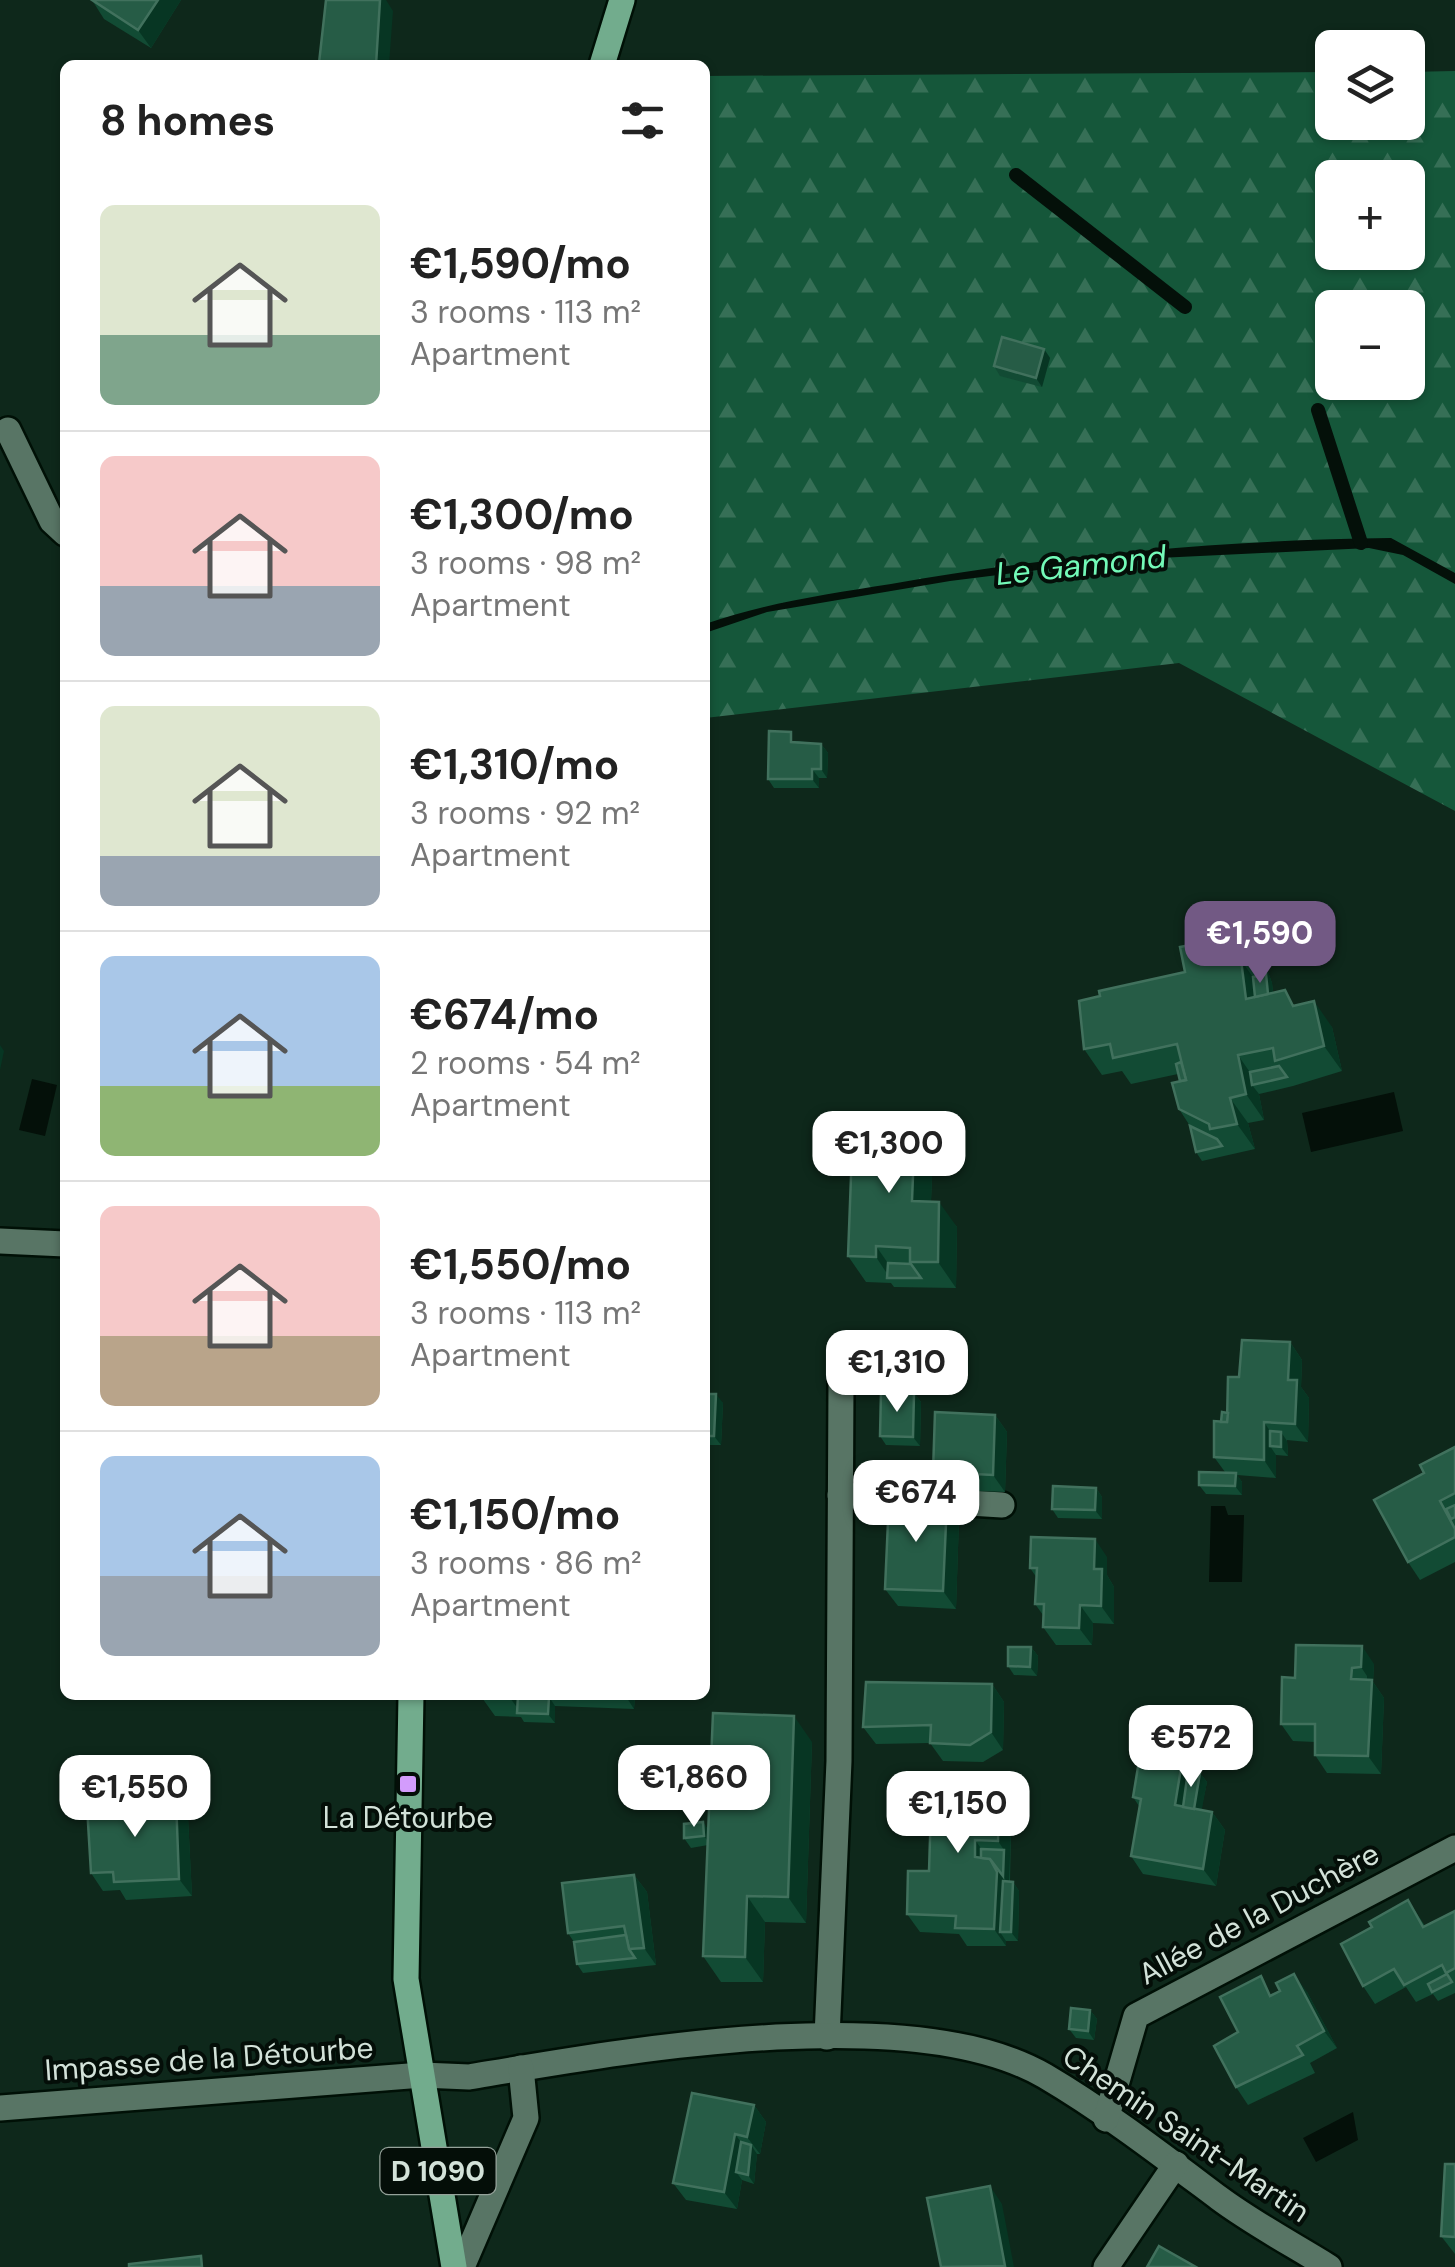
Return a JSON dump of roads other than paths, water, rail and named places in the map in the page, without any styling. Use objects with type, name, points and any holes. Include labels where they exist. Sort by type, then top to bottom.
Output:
[{"type":"main road","points":[[604,60],[622,0]]},
{"type":"main road","name":"D 1090","points":[[411,1700],[404,1944],[422,2075],[458,2267]]},
{"type":"street","points":[[8,430],[52,521],[60,528]]},
{"type":"street","points":[[0,1241],[60,1244]]},
{"type":"street","points":[[828,2037],[839,1761],[840,1384]]},
{"type":"street","points":[[840,1495],[1002,1505]]},
{"type":"street","name":"Allée de la Duchère","points":[[1106,2119],[1136,2016],[1455,1848]]},
{"type":"street","name":"Chemin Saint-Martin","points":[[422,2075],[468,2076],[756,2038],[887,2036],[981,2052],[1043,2075],[1176,2164],[1222,2200],[1329,2267]]},
{"type":"street","points":[[458,2267],[526,2118],[521,2068]]},
{"type":"street","name":"Impasse de la Détourbe","points":[[0,2108],[422,2075]]},
{"type":"street","points":[[1106,2267],[1176,2164]]},
{"type":"waterway","points":[[1016,175],[1185,307]]},
{"type":"waterway","points":[[1318,410],[1361,543]]},
{"type":"place","name":"La Détourbe","points":[[408,1784]]},
{"type":"water label","name":"Le Gamond","points":[[1081,565]]}]
